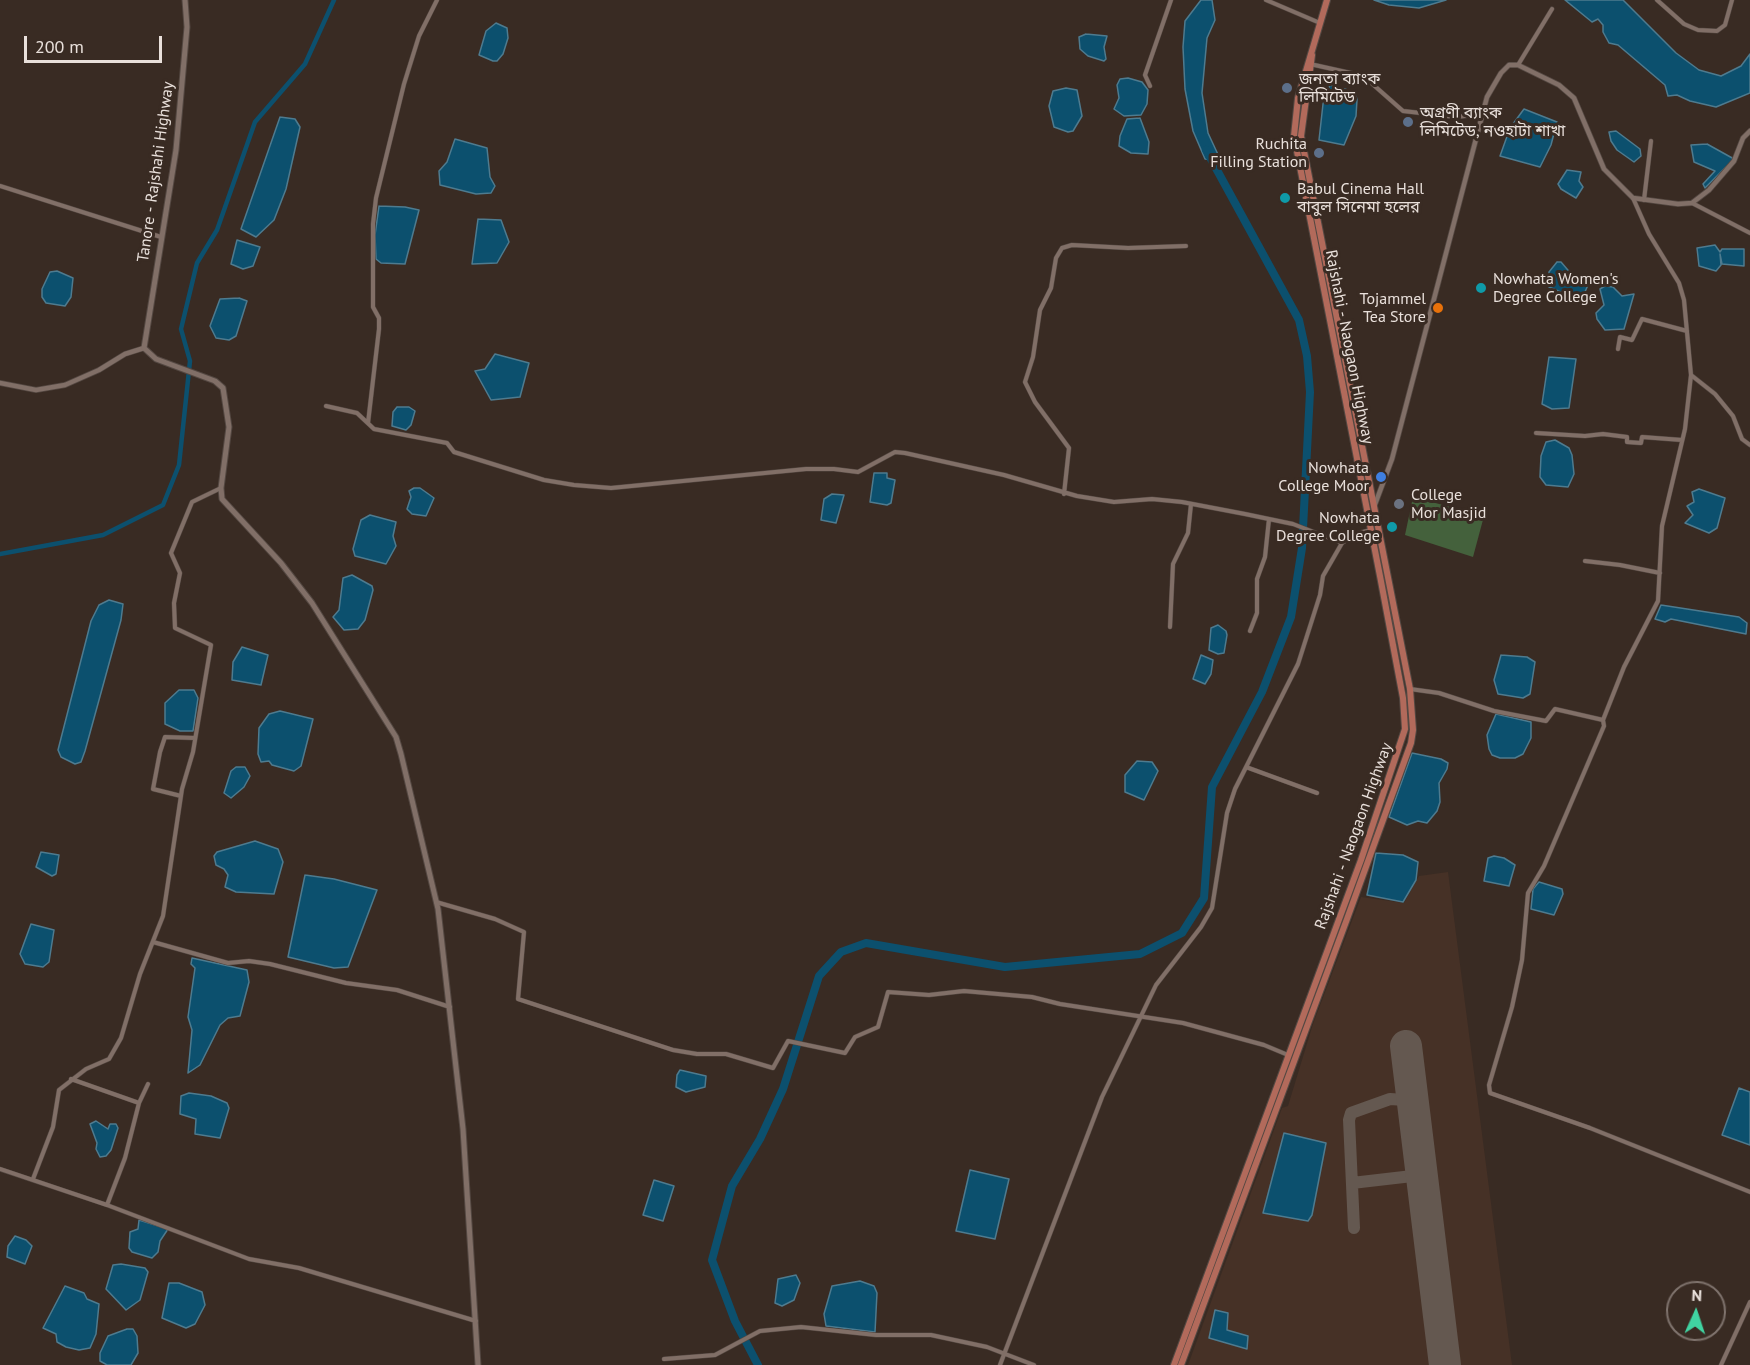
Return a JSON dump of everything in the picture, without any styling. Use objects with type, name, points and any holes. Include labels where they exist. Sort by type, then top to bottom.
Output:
[{"type":"main road","name":"Tanore - Rajshahi Highway","points":[[144,348],[176,150],[188,27],[185,0]]},
{"type":"main road","name":"Rajshahi - Naogaon Highway","points":[[1181,1365],[1402,741],[1404,715],[1394,631],[1373,509],[1361,462],[1294,136],[1298,98],[1327,1]]},
{"type":"main road","points":[[144,348],[156,359],[215,381],[223,388],[229,427],[221,488],[225,506],[281,563],[312,603],[396,737],[420,825],[436,902],[450,1007],[463,1129],[478,1365]]},
{"type":"main road","name":"Rajshahi - Naogaon Highway","points":[[1174,1365],[1288,1055],[1297,1042],[1411,743],[1414,714],[1410,688],[1394,631],[1371,530],[1361,462]]},
{"type":"street","points":[[368,424],[379,329],[379,318],[373,307],[373,224],[376,198],[404,84],[419,36],[437,0]]},
{"type":"street","points":[[1150,86],[1145,75],[1172,0]]},
{"type":"street","points":[[1266,0],[1320,23]]},
{"type":"street","points":[[1656,0],[1684,24],[1698,30],[1717,31],[1725,25],[1732,0]]},
{"type":"street","points":[[1518,65],[1552,9]]},
{"type":"street","points":[[1309,64],[1362,77],[1403,111],[1456,117],[1482,114]]},
{"type":"street","points":[[1373,509],[1392,459],[1487,97],[1509,65],[1518,65],[1559,85],[1574,98],[1604,169],[1633,198],[1649,234],[1679,284],[1684,300],[1691,375],[1689,404],[1662,526],[1656,610],[1624,667],[1603,720],[1604,726],[1544,866],[1528,893],[1522,960],[1512,1007],[1489,1085],[1490,1093],[1590,1128],[1750,1192]]},
{"type":"street","points":[[1692,203],[1709,190],[1734,161],[1743,138],[1750,131]]},
{"type":"street","points":[[1644,200],[1651,141]]},
{"type":"street","points":[[0,186],[161,237]]},
{"type":"street","points":[[1633,198],[1678,204],[1692,203],[1723,217],[1750,233]]},
{"type":"street","points":[[1064,494],[1070,448],[1035,402],[1025,382],[1033,357],[1040,310],[1051,288],[1056,258],[1062,248],[1072,245],[1128,248],[1186,246]]},
{"type":"street","points":[[1618,349],[1620,337],[1632,340],[1642,319],[1687,331]]},
{"type":"street","points":[[0,383],[36,390],[65,385],[99,370],[125,354],[144,348]]},
{"type":"street","points":[[1691,375],[1715,394],[1733,416],[1742,439],[1750,445]]},
{"type":"street","points":[[326,406],[357,413],[374,429],[447,443],[454,452],[543,480],[574,485],[611,488],[806,469],[858,472],[895,452],[935,458],[1004,475],[1064,494],[1114,502],[1152,499],[1269,519],[1293,524],[1342,543]]},
{"type":"street","points":[[1536,432],[1579,436],[1603,434],[1627,437],[1627,442],[1641,443],[1642,436],[1682,440]]},
{"type":"street","points":[[33,1179],[52,1127],[59,1090],[71,1078],[109,1059],[117,1046],[168,891],[181,796],[195,738],[211,645],[175,628],[174,603],[180,573],[171,553],[192,502],[221,488]]},
{"type":"street","points":[[1170,627],[1173,564],[1188,533],[1191,504]]},
{"type":"street","points":[[1251,631],[1257,613],[1257,579],[1265,557],[1269,519]]},
{"type":"street","points":[[1000,1365],[1003,1352],[1072,1182],[1102,1097],[1156,985],[1201,927],[1212,908],[1227,813],[1234,789],[1298,664],[1320,595],[1323,576],[1342,543],[1355,534],[1371,530]]},
{"type":"street","points":[[1585,561],[1620,564],[1660,573]]},
{"type":"street","points":[[1410,688],[1439,693],[1494,711],[1546,721],[1555,709],[1603,720]]},
{"type":"street","points":[[181,796],[153,789],[160,752],[165,738],[195,738]]},
{"type":"street","points":[[1246,767],[1317,793]]},
{"type":"street","points":[[436,902],[495,919],[524,932],[518,999],[525,1003],[673,1050],[697,1054],[726,1053],[773,1068],[788,1041],[845,1053],[855,1037],[878,1027],[888,992],[929,995],[964,991],[996,992],[1217,1032],[1288,1055]]},
{"type":"street","points":[[153,942],[228,963],[270,964],[346,983],[397,990],[450,1007]]},
{"type":"street","points":[[71,1078],[139,1104]]},
{"type":"street","points":[[107,1205],[125,1158],[139,1104],[148,1084]]},
{"type":"street","points":[[0,1169],[107,1205],[249,1259],[299,1268],[477,1321]]},
{"type":"street","points":[[1721,1365],[1750,1302]]},
{"type":"street","points":[[664,1359],[715,1355],[760,1332],[801,1327],[876,1335],[931,1335],[1003,1352],[1034,1365]]},
{"type":"shaded area","points":[[1448,872],[1512,1365],[1188,1365],[1282,1108],[1288,1106],[1313,1024],[1361,897],[1404,903],[1419,876]]},
{"type":"green space","points":[[1413,497],[1484,516],[1473,557],[1405,535]]},
{"type":"water","points":[[1201,0],[1212,0],[1215,20],[1207,38],[1202,93],[1208,133],[1221,161],[1205,159],[1193,131],[1185,89],[1183,47],[1185,21]]},
{"type":"water","points":[[1374,0],[1446,0],[1419,8],[1389,5]]},
{"type":"water","points":[[1565,0],[1623,0],[1676,53],[1699,70],[1721,76],[1741,66],[1750,54],[1750,93],[1716,107],[1690,101],[1677,95],[1668,96],[1665,85],[1618,45],[1609,43],[1603,32],[1603,25],[1598,19],[1592,22]]},
{"type":"water","points":[[496,23],[507,28],[508,38],[503,54],[497,61],[493,61],[479,55],[486,31]]},
{"type":"water","points":[[1086,34],[1107,36],[1104,61],[1088,56],[1080,49],[1079,37]]},
{"type":"water","points":[[1128,78],[1142,82],[1148,90],[1147,104],[1141,115],[1124,116],[1114,109],[1119,98],[1117,85],[1120,79]]},
{"type":"water","points":[[1330,85],[1355,92],[1357,100],[1356,116],[1344,145],[1319,140],[1323,104]]},
{"type":"water","points":[[1066,88],[1077,90],[1082,116],[1073,131],[1068,132],[1054,127],[1049,106],[1053,91]]},
{"type":"water","points":[[1524,109],[1557,122],[1551,145],[1540,167],[1500,156],[1510,128]]},
{"type":"water","points":[[280,117],[295,119],[300,127],[286,189],[274,220],[256,237],[241,229]]},
{"type":"water","points":[[1140,118],[1149,142],[1148,154],[1131,153],[1119,146],[1120,136],[1127,119]]},
{"type":"water","points":[[1616,131],[1640,149],[1641,156],[1634,162],[1617,150],[1611,141],[1609,132]]},
{"type":"water","points":[[455,139],[487,148],[490,177],[495,186],[491,193],[476,194],[440,185],[439,171],[447,162]]},
{"type":"water","points":[[1707,144],[1734,159],[1705,188],[1703,184],[1715,171],[1694,162],[1691,145]]},
{"type":"water","points":[[1567,170],[1581,172],[1579,181],[1583,187],[1576,198],[1561,189],[1558,184]]},
{"type":"water","points":[[379,206],[419,210],[405,264],[381,263],[376,259],[375,235]]},
{"type":"water","points":[[478,219],[501,220],[509,242],[497,263],[472,264]]},
{"type":"water","points":[[237,240],[260,247],[253,266],[243,269],[231,264]]},
{"type":"water","points":[[1715,245],[1720,252],[1722,249],[1744,249],[1744,266],[1722,264],[1720,254],[1721,265],[1716,271],[1699,266],[1697,248]]},
{"type":"water","points":[[1557,262],[1561,262],[1573,276],[1588,285],[1584,294],[1572,297],[1549,287],[1549,272]]},
{"type":"water","points":[[57,271],[73,278],[71,297],[65,306],[46,303],[42,297],[42,289],[50,272]]},
{"type":"water","points":[[1605,286],[1613,287],[1622,296],[1634,294],[1624,329],[1605,330],[1597,319],[1596,313],[1604,305],[1600,289]]},
{"type":"water","points":[[239,298],[247,301],[236,336],[229,340],[216,338],[210,326],[220,299]]},
{"type":"water","points":[[495,354],[529,363],[520,397],[491,400],[475,371],[485,369]]},
{"type":"water","points":[[1549,357],[1576,359],[1569,408],[1552,409],[1542,404]]},
{"type":"water","points":[[397,407],[409,407],[415,411],[411,425],[406,430],[392,426],[393,412]]},
{"type":"water","points":[[1555,440],[1569,448],[1572,455],[1574,474],[1568,487],[1546,485],[1540,477],[1541,456],[1546,442]]},
{"type":"water","points":[[874,473],[887,473],[887,478],[895,480],[891,503],[887,505],[870,502]]},
{"type":"water","points":[[420,488],[434,498],[426,516],[412,514],[407,509],[411,497],[409,491]]},
{"type":"water","points":[[1699,489],[1725,498],[1717,528],[1709,533],[1685,523],[1693,515],[1687,506],[1694,502],[1692,492]]},
{"type":"water","points":[[832,494],[844,495],[836,523],[821,520],[824,499]]},
{"type":"water","points":[[370,515],[396,522],[393,536],[396,546],[386,564],[355,556],[353,549],[361,520]]},
{"type":"water","points":[[352,575],[372,586],[373,590],[365,620],[358,629],[344,630],[333,617],[339,610],[343,578]]},
{"type":"water","points":[[109,600],[123,604],[121,620],[85,751],[81,762],[75,764],[61,757],[58,750],[91,621],[99,605]]},
{"type":"water","points":[[1661,605],[1739,617],[1747,623],[1746,634],[1671,619],[1665,622],[1655,619]]},
{"type":"water","points":[[1218,625],[1226,631],[1227,635],[1224,653],[1218,654],[1209,650],[1211,628]]},
{"type":"water","points":[[242,647],[268,655],[261,685],[232,680],[233,662]]},
{"type":"water","points":[[1201,655],[1213,660],[1211,674],[1205,684],[1193,679]]},
{"type":"water","points":[[1501,655],[1527,657],[1535,662],[1530,694],[1523,698],[1498,694],[1494,680]]},
{"type":"water","points":[[179,690],[194,690],[198,698],[193,731],[180,731],[165,724],[165,703]]},
{"type":"water","points":[[280,711],[313,719],[301,766],[294,771],[272,765],[269,761],[261,762],[258,754],[259,728],[269,714]]},
{"type":"water","points":[[1496,714],[1531,722],[1531,738],[1523,754],[1515,758],[1500,758],[1492,755],[1487,735]]},
{"type":"water","points":[[1412,753],[1441,759],[1448,763],[1439,783],[1440,802],[1437,811],[1427,823],[1418,821],[1407,825],[1389,817]]},
{"type":"water","points":[[1137,761],[1152,762],[1158,771],[1144,800],[1125,792],[1125,775]]},
{"type":"water","points":[[236,767],[245,767],[250,776],[244,787],[231,798],[224,793],[231,771]]},
{"type":"water","points":[[255,841],[278,849],[283,862],[274,894],[236,892],[225,887],[228,875],[224,869],[216,865],[214,856],[217,852]]},
{"type":"water","points":[[41,852],[59,855],[56,874],[52,876],[36,867]]},
{"type":"water","points":[[1376,853],[1403,855],[1418,862],[1416,880],[1403,902],[1367,895]]},
{"type":"water","points":[[1494,856],[1504,858],[1515,865],[1509,886],[1484,881],[1488,858]]},
{"type":"water","points":[[305,875],[334,879],[377,890],[348,967],[334,968],[288,957]]},
{"type":"water","points":[[1539,882],[1562,889],[1563,894],[1554,915],[1531,909],[1533,889]]},
{"type":"water","points":[[31,924],[54,930],[49,962],[43,967],[25,964],[20,954]]},
{"type":"water","points":[[192,958],[247,970],[249,982],[240,1016],[228,1018],[220,1025],[200,1065],[188,1073],[192,1030],[188,1017],[195,968],[191,964]]},
{"type":"water","points":[[680,1070],[706,1076],[705,1087],[686,1092],[676,1087]]},
{"type":"water","points":[[1739,1088],[1750,1092],[1750,1145],[1722,1135]]},
{"type":"water","points":[[189,1093],[211,1096],[227,1103],[229,1108],[220,1138],[195,1134],[196,1119],[180,1114],[181,1096]]},
{"type":"water","points":[[96,1121],[108,1129],[110,1124],[116,1124],[118,1128],[111,1150],[106,1156],[100,1157],[96,1149],[97,1143],[90,1124]]},
{"type":"water","points":[[1284,1133],[1326,1143],[1312,1215],[1308,1221],[1263,1213]]},
{"type":"water","points":[[970,1170],[1009,1179],[995,1239],[956,1231]]},
{"type":"water","points":[[654,1180],[674,1186],[663,1221],[643,1215]]},
{"type":"water","points":[[139,1220],[168,1229],[160,1241],[158,1252],[152,1258],[132,1252],[129,1248],[130,1232],[138,1229]]},
{"type":"water","points":[[15,1236],[26,1240],[32,1246],[25,1264],[7,1257],[8,1246]]},
{"type":"water","points":[[113,1265],[145,1268],[148,1272],[140,1300],[126,1310],[106,1289]]},
{"type":"water","points":[[796,1275],[800,1283],[794,1300],[782,1306],[775,1303],[778,1279]]},
{"type":"water","points":[[860,1281],[874,1286],[877,1293],[875,1332],[826,1326],[824,1314],[832,1286]]},
{"type":"water","points":[[169,1283],[179,1283],[202,1292],[205,1305],[195,1324],[186,1328],[162,1318]]},
{"type":"water","points":[[65,1286],[84,1293],[87,1299],[99,1304],[96,1334],[90,1348],[79,1350],[66,1347],[57,1342],[56,1334],[43,1328]]},
{"type":"water","points":[[1215,1310],[1228,1313],[1227,1330],[1248,1336],[1247,1349],[1209,1338]]},
{"type":"water","points":[[133,1329],[137,1336],[138,1353],[131,1365],[107,1365],[100,1361],[100,1353],[108,1336]]},
{"type":"waterway","points":[[0,554],[103,535],[163,505],[179,465],[190,361],[181,329],[197,263],[217,230],[255,122],[305,64],[334,0]]},
{"type":"waterway","points":[[758,1365],[735,1321],[712,1260],[732,1186],[760,1139],[783,1089],[819,976],[841,952],[866,943],[1005,967],[1140,954],[1182,933],[1204,898],[1212,787],[1262,692],[1291,617],[1302,548],[1310,392],[1307,356],[1299,320],[1206,150]]},
{"type":"taxiway","points":[[1354,1228],[1349,1120],[1351,1113],[1390,1099],[1405,1100],[1413,1105]]},
{"type":"taxiway","points":[[1352,1183],[1421,1175]]},
{"type":"runway","points":[[1406,1046],[1445,1365]]},
{"type":"place","name":"জনতা ব্যাংক লিমিটেড","points":[[1287,88]]},
{"type":"place","name":"অগ্রণী ব্যাংক লিমিটেড, নওহাটা শাখা","points":[[1408,122]]},
{"type":"place","name":"Ruchita Filling Station","points":[[1319,153]]},
{"type":"place","name":"Babul Cinema Hall বাবুল সিনেমা হলের","points":[[1285,198]]},
{"type":"place","name":"Nowhata Women's Degree College","points":[[1481,288]]},
{"type":"place","name":"Tojammel Tea Store","points":[[1438,308]]},
{"type":"place","name":"Nowhata College Moor","points":[[1381,477]]},
{"type":"place","name":"College Mor Masjid","points":[[1399,504]]},
{"type":"place","name":"Nowhata Degree College","points":[[1392,527]]}]
